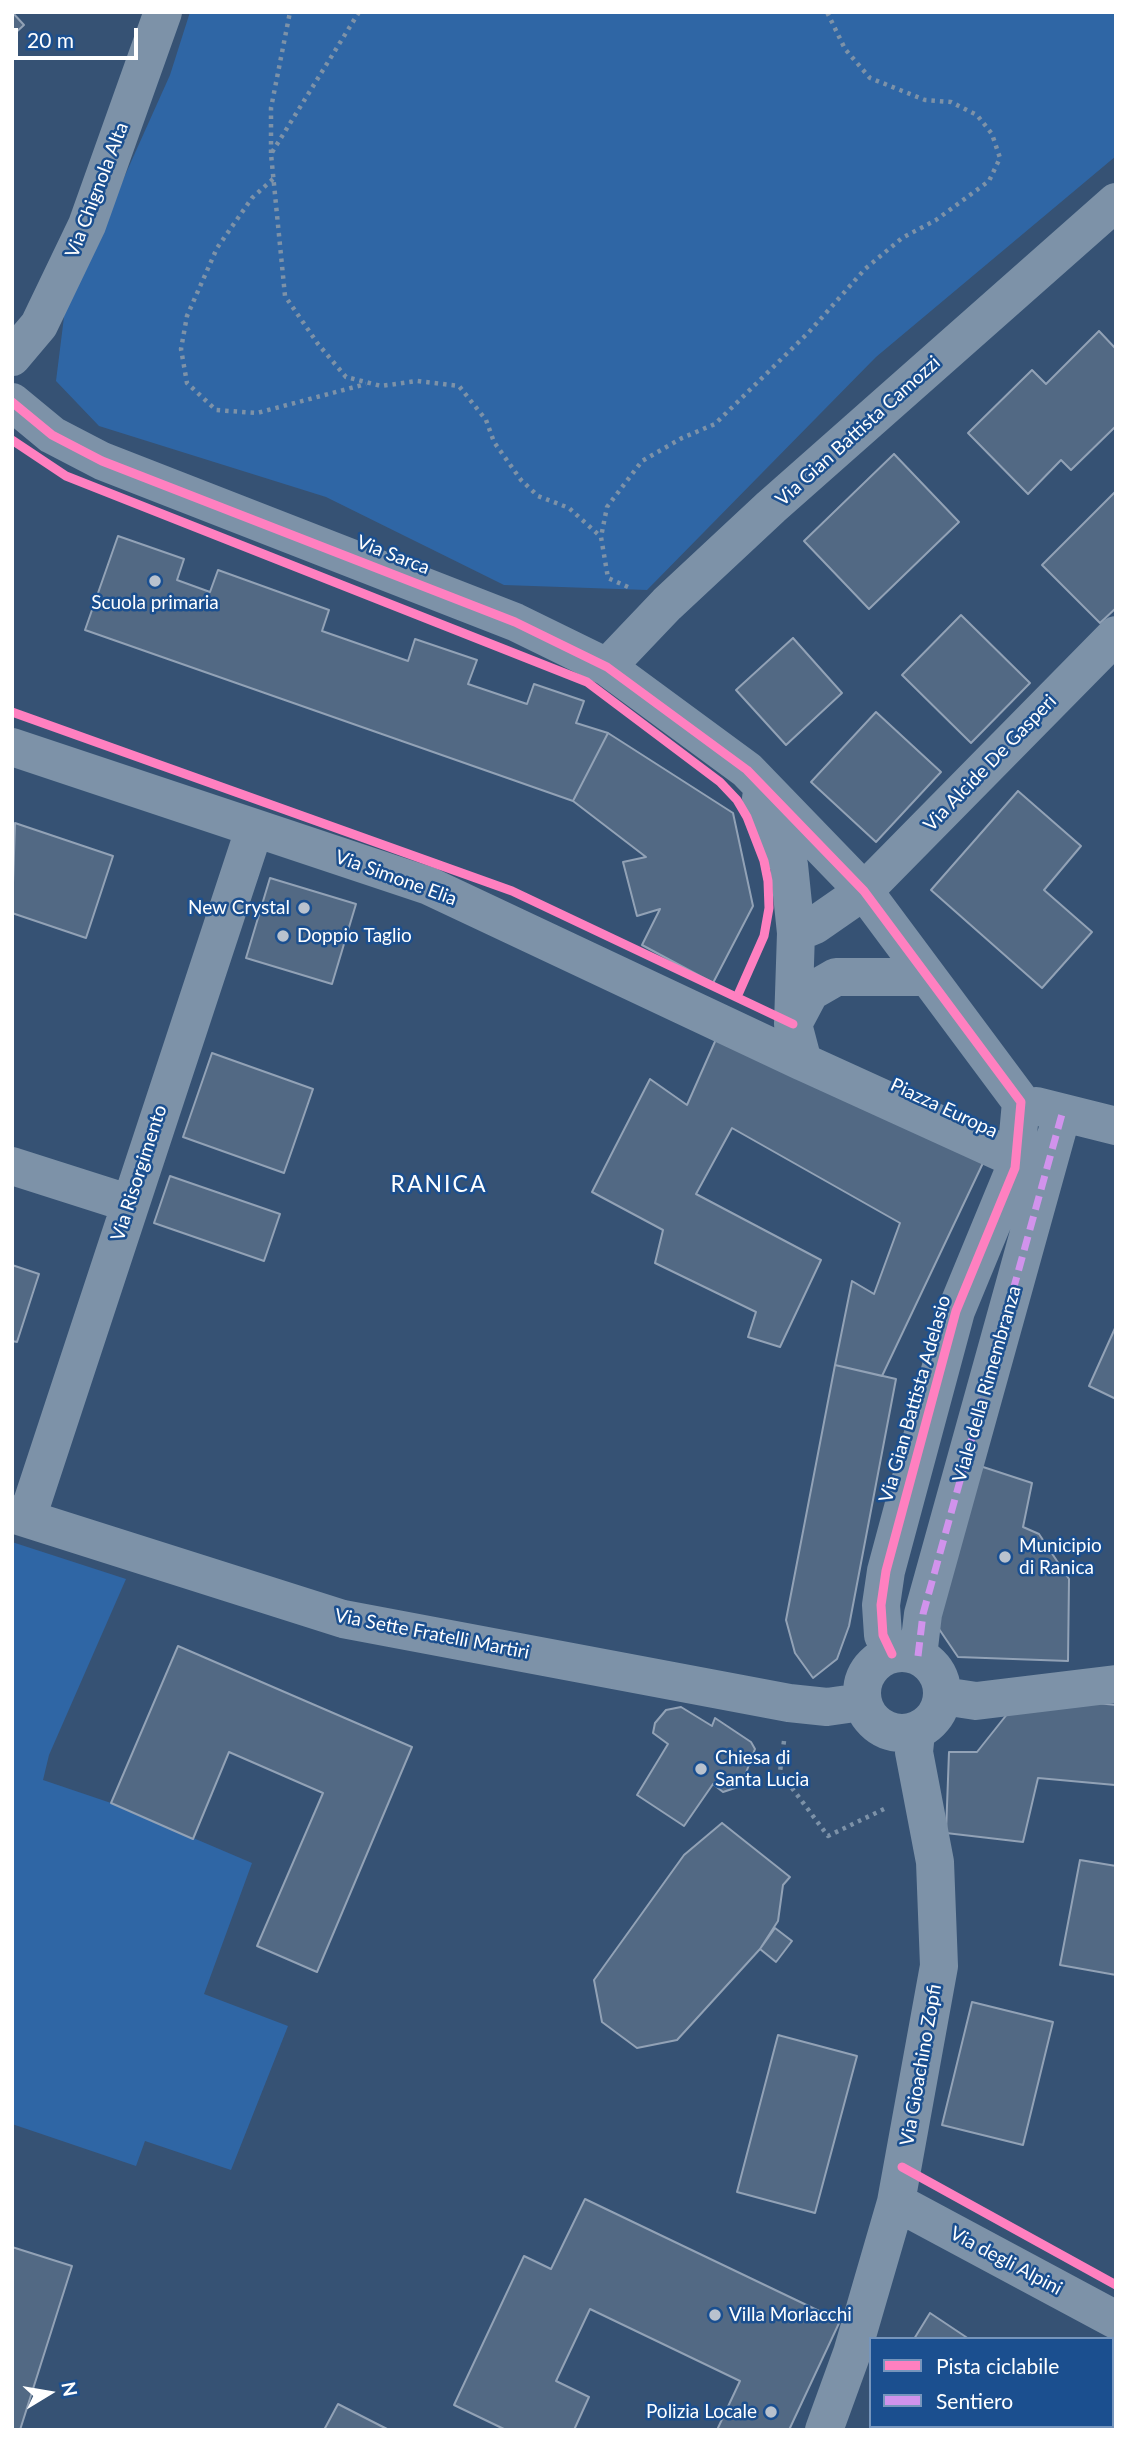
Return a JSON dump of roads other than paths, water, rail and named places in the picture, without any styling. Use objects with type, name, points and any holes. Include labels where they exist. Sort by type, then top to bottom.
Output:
[{"type":"street","name":"Via Chignola Alta","points":[[12,358],[39,325],[87,225],[163,12]]},
{"type":"street","name":"Via Gian Battista Camozzi","points":[[607,667],[667,604],[782,498],[1116,202]]},
{"type":"street","name":"Via Sarca","points":[[12,402],[52,435],[102,461],[515,622],[607,667],[747,770]]},
{"type":"street","name":"Via Alcide De Gasperi","points":[[864,891],[1116,635]]},
{"type":"street","name":"Via Simone Elia","points":[[12,747],[254,830],[429,886],[803,1062]]},
{"type":"street","name":"Piazza Europa","points":[[747,770],[864,891],[1021,1102],[1016,1159],[803,1062]]},
{"type":"street","points":[[747,770],[774,822],[789,865],[796,933],[793,1024],[803,1062]]},
{"type":"street","name":"Via Risorgimento","points":[[20,1516],[254,830]]},
{"type":"street","points":[[796,933],[815,925],[864,891]]},
{"type":"street","points":[[793,1024],[810,992],[836,976],[926,977]]},
{"type":"street","points":[[1021,1102],[1116,1126]]},
{"type":"street","name":"Viale della Rimembranza","points":[[905,1655],[923,1614],[1062,1114]]},
{"type":"street","name":"Via Gian Battista Adelasio","points":[[905,1655],[883,1634],[881,1605],[886,1571],[956,1311],[1016,1159]]},
{"type":"street","points":[[12,1166],[128,1203]]},
{"type":"street","name":"Via Sette Fratelli Martiri","points":[[20,1516],[343,1619],[789,1703],[827,1707],[862,1702]]},
{"type":"street","points":[[905,1655],[932,1665],[941,1679],[943,1696],[939,1711],[929,1724],[915,1732],[899,1734],[882,1729],[870,1718],[862,1702],[861,1687],[867,1672],[877,1660],[905,1655]]},
{"type":"street","points":[[943,1696],[976,1701],[1116,1684]]},
{"type":"street","name":"Via Gioachino Zopfi","points":[[824,2430],[852,2353],[897,2202],[939,1966],[935,1862],[921,1798],[914,1752],[915,1732]]},
{"type":"street","name":"Via degli Alpini","points":[[897,2202],[1116,2320]]},
{"type":"place","name":"Scuola primaria","points":[[155,581]]},
{"type":"place","name":"New Crystal","points":[[304,908]]},
{"type":"place","name":"Doppio Taglio","points":[[283,936]]},
{"type":"place","name":"Municipio di Ranica","points":[[1005,1557]]},
{"type":"place","name":"Chiesa di Santa Lucia","points":[[701,1769]]},
{"type":"place","name":"Villa Morlacchi","points":[[715,2315]]},
{"type":"place","name":"Polizia Locale","points":[[771,2412]]},
{"type":"district","name":"RANICA","points":[[439,1185]]}]
